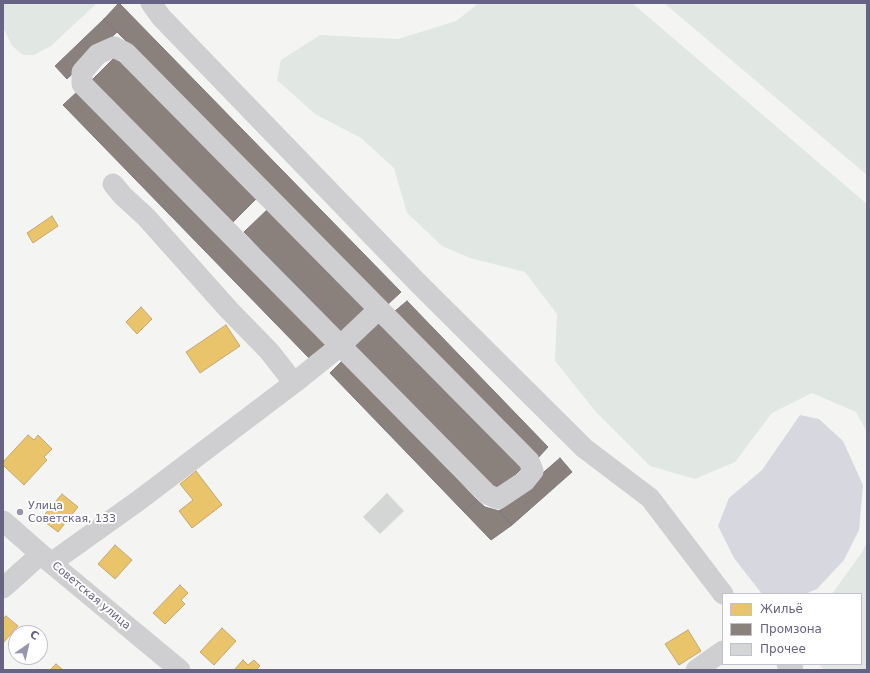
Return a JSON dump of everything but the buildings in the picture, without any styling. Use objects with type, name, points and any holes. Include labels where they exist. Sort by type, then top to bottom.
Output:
[{"type":"street","points":[[151,3],[166,23],[418,283],[584,448],[650,498],[722,593]]},
{"type":"street","points":[[114,47],[126,53],[529,461],[533,471],[525,481],[498,499],[487,494],[340,346],[82,84],[82,72],[98,54],[114,47]]},
{"type":"street","points":[[113,184],[123,196],[146,217],[269,351],[294,383]]},
{"type":"street","points":[[3,588],[138,501],[294,383],[340,346],[379,309]]},
{"type":"street","name":"Советская улица","points":[[3,521],[46,559],[180,670]]},
{"type":"street","points":[[696,670],[722,652]]},
{"type":"shaded area","points":[[3,3],[97,3],[51,46],[34,55],[23,55],[12,46],[3,27]]},
{"type":"shaded area","points":[[479,3],[632,3],[867,204],[867,432],[856,412],[812,393],[772,413],[735,462],[695,479],[650,466],[596,412],[555,361],[557,314],[525,272],[470,258],[442,246],[407,213],[394,168],[361,138],[315,114],[277,80],[281,60],[320,35],[398,39],[456,21]]},
{"type":"shaded area","points":[[664,3],[867,3],[867,175]]},
{"type":"shaded area","points":[[800,415],[819,419],[843,441],[863,485],[859,530],[844,560],[817,589],[807,593],[761,593],[734,558],[718,526],[729,498],[762,470]]},
{"type":"shaded area","points":[[867,542],[867,670],[824,670],[820,665],[862,665],[862,593],[833,593],[862,552]]},
{"type":"place","name":"Улица Советская, 133","points":[[20,512]]}]
